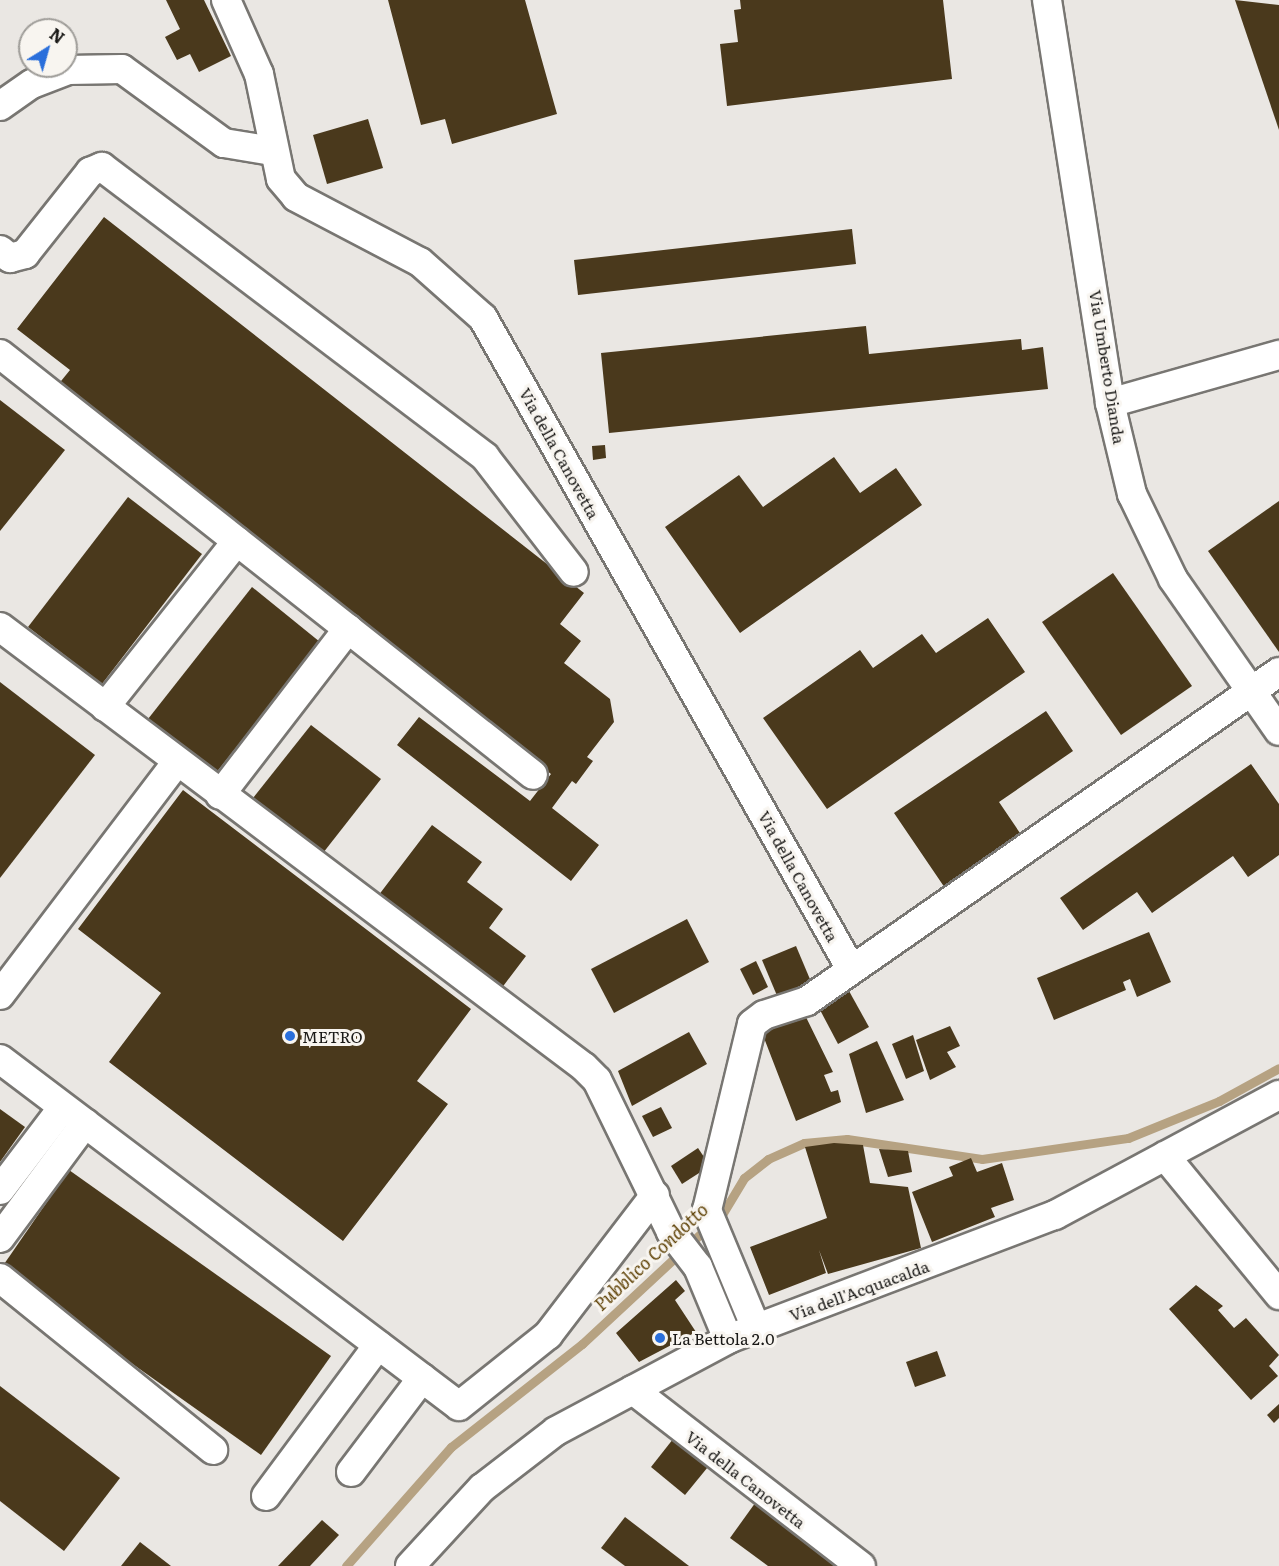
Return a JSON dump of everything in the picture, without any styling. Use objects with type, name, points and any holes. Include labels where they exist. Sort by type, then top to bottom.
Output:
[{"type":"street","name":"Via della Canovetta","points":[[226,0],[259,74],[273,151],[281,179],[296,198],[420,262],[483,318],[851,969]]},
{"type":"street","name":"Via Umberto Dianda","points":[[1047,0],[1110,403],[1132,495],[1168,568],[1279,730]]},
{"type":"street","points":[[0,106],[32,84],[68,70],[122,69],[224,143],[273,151]]},
{"type":"street","points":[[0,250],[10,258],[25,254],[90,172],[102,167],[485,457],[574,572]]},
{"type":"street","points":[[0,354],[533,775]]},
{"type":"street","points":[[1110,403],[1279,355]]},
{"type":"street","points":[[105,707],[237,541]]},
{"type":"street","points":[[0,627],[584,1067],[597,1080],[655,1195],[671,1232],[698,1267],[728,1339]]},
{"type":"street","points":[[220,795],[348,629]]},
{"type":"street","points":[[756,1328],[713,1223],[752,1024],[764,1015],[807,1001],[1279,672]]},
{"type":"street","points":[[0,995],[177,762]]},
{"type":"street","points":[[0,1059],[459,1406],[548,1335],[655,1195]]},
{"type":"street","name":"Via dell'Acquacalda","points":[[410,1566],[482,1488],[556,1431],[728,1339],[1055,1215],[1279,1095]]},
{"type":"street","points":[[0,1190],[74,1115]]},
{"type":"street","points":[[0,1238],[74,1115]]},
{"type":"street","points":[[1165,1156],[1279,1294]]},
{"type":"street","points":[[0,1278],[213,1450]]},
{"type":"street","points":[[266,1496],[378,1345]]},
{"type":"street","points":[[351,1472],[422,1378]]},
{"type":"street","name":"Via della Canovetta","points":[[633,1390],[861,1566]]},
{"type":"building","points":[[166,0],[204,0],[231,56],[199,72],[190,54],[177,60],[165,37],[180,29]]},
{"type":"building","points":[[388,0],[525,0],[557,114],[452,144],[445,119],[421,125]]},
{"type":"building","points":[[740,0],[943,0],[952,79],[727,106],[720,44],[738,42],[734,10],[741,9]]},
{"type":"building","points":[[1235,0],[1279,5],[1279,130]]},
{"type":"building","points":[[368,119],[383,168],[327,184],[313,135]]},
{"type":"building","points":[[104,217],[584,593],[560,624],[581,641],[564,663],[610,699],[614,722],[587,757],[593,761],[576,784],[572,781],[552,808],[599,845],[571,881],[397,745],[419,717],[530,801],[551,774],[57,386],[70,370],[17,329]]},
{"type":"building","points":[[852,229],[856,264],[578,295],[574,260]]},
{"type":"building","points":[[866,326],[869,354],[1021,339],[1022,350],[1043,347],[1048,389],[609,433],[601,353]]},
{"type":"building","points":[[0,400],[65,450],[0,531]]},
{"type":"building","points":[[605,445],[606,458],[593,460],[592,446]]},
{"type":"building","points":[[834,457],[860,493],[896,468],[922,505],[740,633],[665,527],[739,475],[763,507]]},
{"type":"building","points":[[128,497],[202,554],[102,684],[28,627]]},
{"type":"building","points":[[1279,501],[1279,652],[1208,551]]},
{"type":"building","points":[[1113,573],[1192,686],[1121,735],[1042,622]]},
{"type":"building","points":[[252,587],[320,642],[216,773],[148,719]]},
{"type":"building","points":[[988,618],[1025,672],[827,809],[763,718],[860,650],[873,668],[922,634],[936,653]]},
{"type":"building","points":[[0,682],[95,755],[0,878]]},
{"type":"building","points":[[1046,711],[1073,751],[999,802],[1024,839],[947,891],[894,813]]},
{"type":"building","points":[[311,725],[381,779],[323,853],[253,798]]},
{"type":"building","points":[[1251,764],[1279,804],[1279,855],[1248,877],[1233,856],[1152,913],[1137,892],[1083,930],[1060,898]]},
{"type":"building","name":"METRO","points":[[183,790],[471,1009],[417,1081],[448,1104],[343,1241],[109,1062],[161,993],[78,929]]},
{"type":"building","points":[[432,825],[482,862],[467,882],[503,909],[489,928],[526,956],[501,989],[378,896]]},
{"type":"building","points":[[687,919],[709,962],[614,1013],[591,969]]},
{"type":"building","points":[[1149,932],[1171,982],[1137,997],[1130,979],[1123,982],[1126,990],[1054,1020],[1037,978]]},
{"type":"building","points":[[796,946],[812,984],[778,998],[762,960]]},
{"type":"building","points":[[756,961],[768,987],[753,995],[740,969]]},
{"type":"building","points":[[849,991],[869,1027],[838,1044],[819,1008]]},
{"type":"building","points":[[802,1009],[833,1072],[824,1075],[831,1092],[838,1090],[841,1102],[796,1121],[759,1025]]},
{"type":"building","points":[[950,1026],[960,1046],[947,1052],[956,1067],[930,1080],[916,1040]]},
{"type":"building","points":[[689,1032],[707,1064],[632,1106],[618,1071]]},
{"type":"building","points":[[913,1035],[924,1071],[906,1079],[892,1044]]},
{"type":"building","points":[[877,1041],[904,1100],[866,1113],[849,1054]]},
{"type":"building","points":[[661,1107],[672,1128],[653,1137],[642,1116]]},
{"type":"building","points":[[0,1109],[25,1127],[0,1162]]},
{"type":"building","points":[[834,1143],[863,1145],[870,1183],[908,1187],[921,1248],[828,1274],[819,1250],[826,1273],[769,1295],[750,1247],[827,1218],[805,1147]]},
{"type":"building","points":[[698,1148],[710,1166],[682,1184],[671,1166]]},
{"type":"building","points":[[879,1149],[908,1151],[912,1172],[888,1177]]},
{"type":"building","points":[[971,1158],[977,1172],[1002,1163],[1014,1200],[991,1208],[995,1217],[932,1242],[912,1192],[953,1176],[949,1167]]},
{"type":"building","points":[[69,1170],[331,1356],[261,1455],[0,1270]]},
{"type":"building","points":[[676,1280],[685,1291],[675,1300],[696,1332],[639,1362],[616,1333]]},
{"type":"building","points":[[1196,1285],[1223,1306],[1218,1310],[1234,1328],[1246,1318],[1279,1355],[1269,1366],[1278,1376],[1251,1400],[1169,1309]]},
{"type":"building","points":[[937,1351],[946,1376],[915,1387],[906,1362]]},
{"type":"building","points":[[0,1386],[120,1478],[64,1551],[0,1501]]},
{"type":"building","points":[[1279,1404],[1279,1418],[1274,1423],[1267,1415]]},
{"type":"building","points":[[677,1434],[712,1462],[685,1495],[651,1467]]},
{"type":"building","points":[[758,1499],[851,1566],[768,1566],[730,1538]]},
{"type":"building","points":[[625,1517],[689,1566],[625,1566],[601,1548]]},
{"type":"building","points":[[322,1520],[339,1535],[310,1566],[278,1566]]},
{"type":"building","points":[[140,1542],[171,1566],[121,1566]]},
{"type":"waterway","name":"Pubblico Condotto","points":[[346,1566],[451,1447],[582,1344],[723,1213],[744,1178],[768,1159],[804,1143],[847,1139],[982,1159],[1128,1138],[1219,1101],[1279,1068]]},
{"type":"place","name":"METRO","points":[[290,1036]]},
{"type":"place","name":"La Bettola 2.0","points":[[660,1338]]}]
